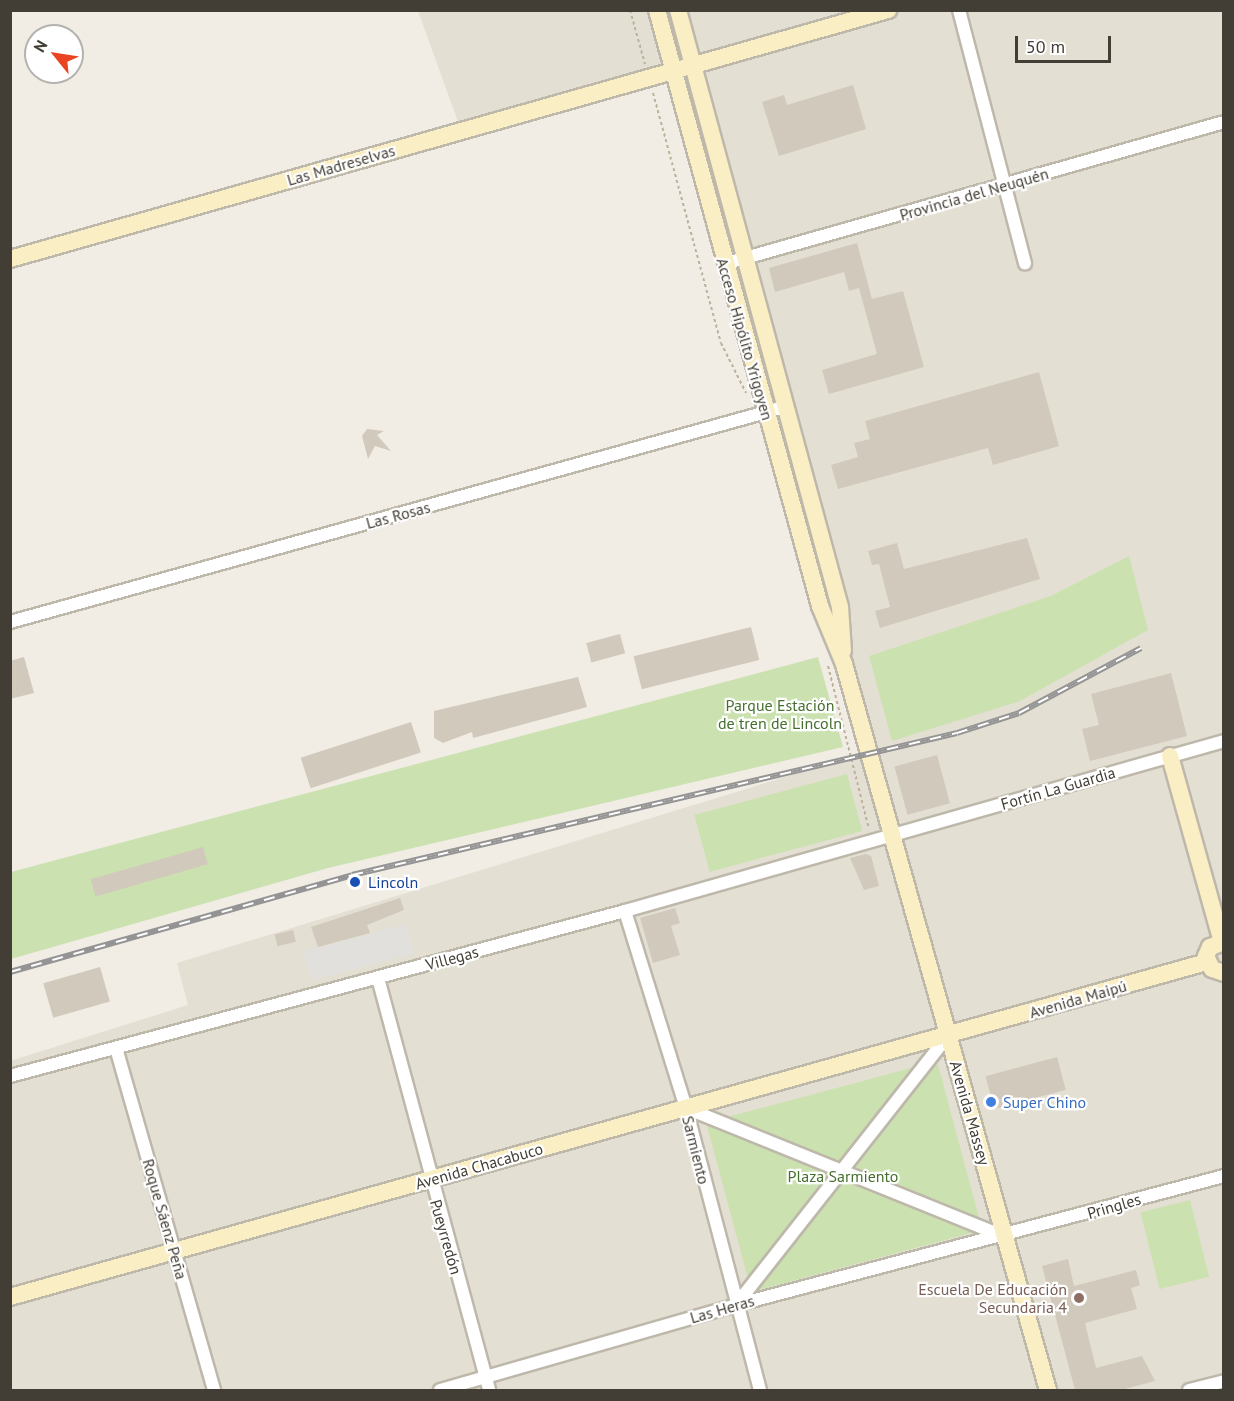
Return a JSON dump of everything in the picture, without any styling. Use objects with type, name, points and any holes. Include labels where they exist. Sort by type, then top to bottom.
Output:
[{"type":"main road","name":"Acceso Hipólito Yrigoyen","points":[[657,10],[671,70],[819,606],[844,664],[892,834]]},
{"type":"main road","name":"Acceso Hipólito Yrigoyen","points":[[678,10],[742,259],[840,607],[844,664]]},
{"type":"main road","name":"Las Madreselvas","points":[[10,259],[888,10]]},
{"type":"main road","points":[[1167,757],[1220,942],[1207,962],[1224,973]]},
{"type":"main road","name":"Avenida Massey","points":[[892,834],[1048,1390]]},
{"type":"main road","name":"Avenida Maipú","points":[[948,1036],[1207,962]]},
{"type":"main road","name":"Avenida Chacabuco","points":[[10,1297],[948,1036]]},
{"type":"street","points":[[959,10],[1002,186],[1025,264]]},
{"type":"street","name":"Provincia del Neuquén","points":[[724,264],[1224,122]]},
{"type":"street","name":"Las Rosas","points":[[10,622],[766,414],[784,407]]},
{"type":"street","name":"Fortín La Guardia","points":[[892,834],[1224,741]]},
{"type":"street","name":"Villegas","points":[[10,1076],[625,911],[892,834]]},
{"type":"street","name":"Sarmiento","points":[[625,911],[686,1108],[760,1390]]},
{"type":"street","name":"Pueyrredón","points":[[378,978],[430,1180],[489,1390]]},
{"type":"street","points":[[736,1305],[948,1036]]},
{"type":"street","name":"Roque Sáenz Peña","points":[[116,1048],[214,1390]]},
{"type":"street","points":[[686,1108],[1005,1237]]},
{"type":"street","name":"Pringles","points":[[1005,1237],[1224,1176]]},
{"type":"street","name":"Las Heras","points":[[440,1390],[736,1305],[1005,1237]]},
{"type":"street","points":[[1189,1390],[1224,1381]]},
{"type":"shaded area","points":[[418,11],[1223,11],[1223,1390],[11,1390],[10,1061],[188,1005],[177,963],[870,751],[672,70],[461,130]]},
{"type":"shaded area","points":[[406,924],[414,953],[311,980],[304,951]]},
{"type":"green space","name":"Parque Estación de tren de Lincoln","points":[[1129,556],[1148,630],[1020,701],[892,741],[869,656],[1051,596]]},
{"type":"green space","name":"Parque Estación de tren de Lincoln","points":[[818,657],[843,747],[328,868],[11,959],[11,872]]},
{"type":"green space","points":[[847,774],[862,831],[710,872],[694,815]]},
{"type":"green space","name":"Plaza Sarmiento","points":[[937,1061],[982,1230],[751,1292],[706,1123]]},
{"type":"green space","points":[[1190,1200],[1209,1277],[1160,1289],[1141,1212]]},
{"type":"building","points":[[853,85],[866,129],[779,156],[762,102],[784,95],[787,105]]},
{"type":"building","points":[[857,243],[872,299],[903,291],[924,367],[829,394],[822,370],[877,354],[859,288],[849,291],[844,272],[775,292],[769,268]]},
{"type":"building","points":[[1039,372],[1059,446],[993,465],[988,448],[838,489],[831,465],[858,457],[854,443],[870,439],[865,421]]},
{"type":"building","points":[[367,429],[384,431],[377,435],[391,451],[375,446],[368,459],[362,436]]},
{"type":"building","points":[[1027,538],[1040,579],[880,628],[875,611],[890,607],[879,564],[872,565],[868,551],[897,543],[904,569]]},
{"type":"building","points":[[751,627],[759,660],[642,689],[634,656]]},
{"type":"building","points":[[620,634],[625,653],[591,662],[586,643]]},
{"type":"building","points":[[24,657],[34,693],[10,699],[10,661]]},
{"type":"building","points":[[1171,673],[1187,736],[1090,761],[1082,729],[1099,725],[1091,694]]},
{"type":"building","points":[[578,677],[587,707],[473,738],[472,732],[443,743],[434,738],[434,711]]},
{"type":"building","points":[[411,722],[421,752],[311,788],[301,758]]},
{"type":"building","points":[[937,755],[950,803],[907,815],[894,766]]},
{"type":"building","points":[[203,847],[208,864],[95,897],[91,879]]},
{"type":"building","points":[[866,854],[871,856],[879,886],[864,890],[850,858]]},
{"type":"building","points":[[400,898],[404,910],[367,925],[370,933],[318,947],[311,927]]},
{"type":"building","points":[[675,908],[680,923],[671,926],[680,955],[653,963],[640,918]]},
{"type":"building","points":[[293,930],[296,942],[277,946],[275,935]]},
{"type":"building","points":[[100,967],[110,1002],[53,1018],[43,983]]},
{"type":"building","points":[[1057,1057],[1066,1090],[994,1109],[986,1076]]},
{"type":"building","points":[[1068,1259],[1074,1286],[1136,1270],[1140,1285],[1131,1288],[1137,1309],[1085,1323],[1096,1368],[1142,1356],[1155,1381],[1121,1390],[1075,1390],[1042,1266]]},
{"type":"railway","points":[[10,972],[352,875],[957,733],[1019,713],[1141,648]]},
{"type":"place","name":"Lincoln","points":[[355,882]]},
{"type":"place","name":"Super Chino","points":[[991,1102]]},
{"type":"place","name":"Escuela De Educación Secundaria 4","points":[[1079,1298]]}]
